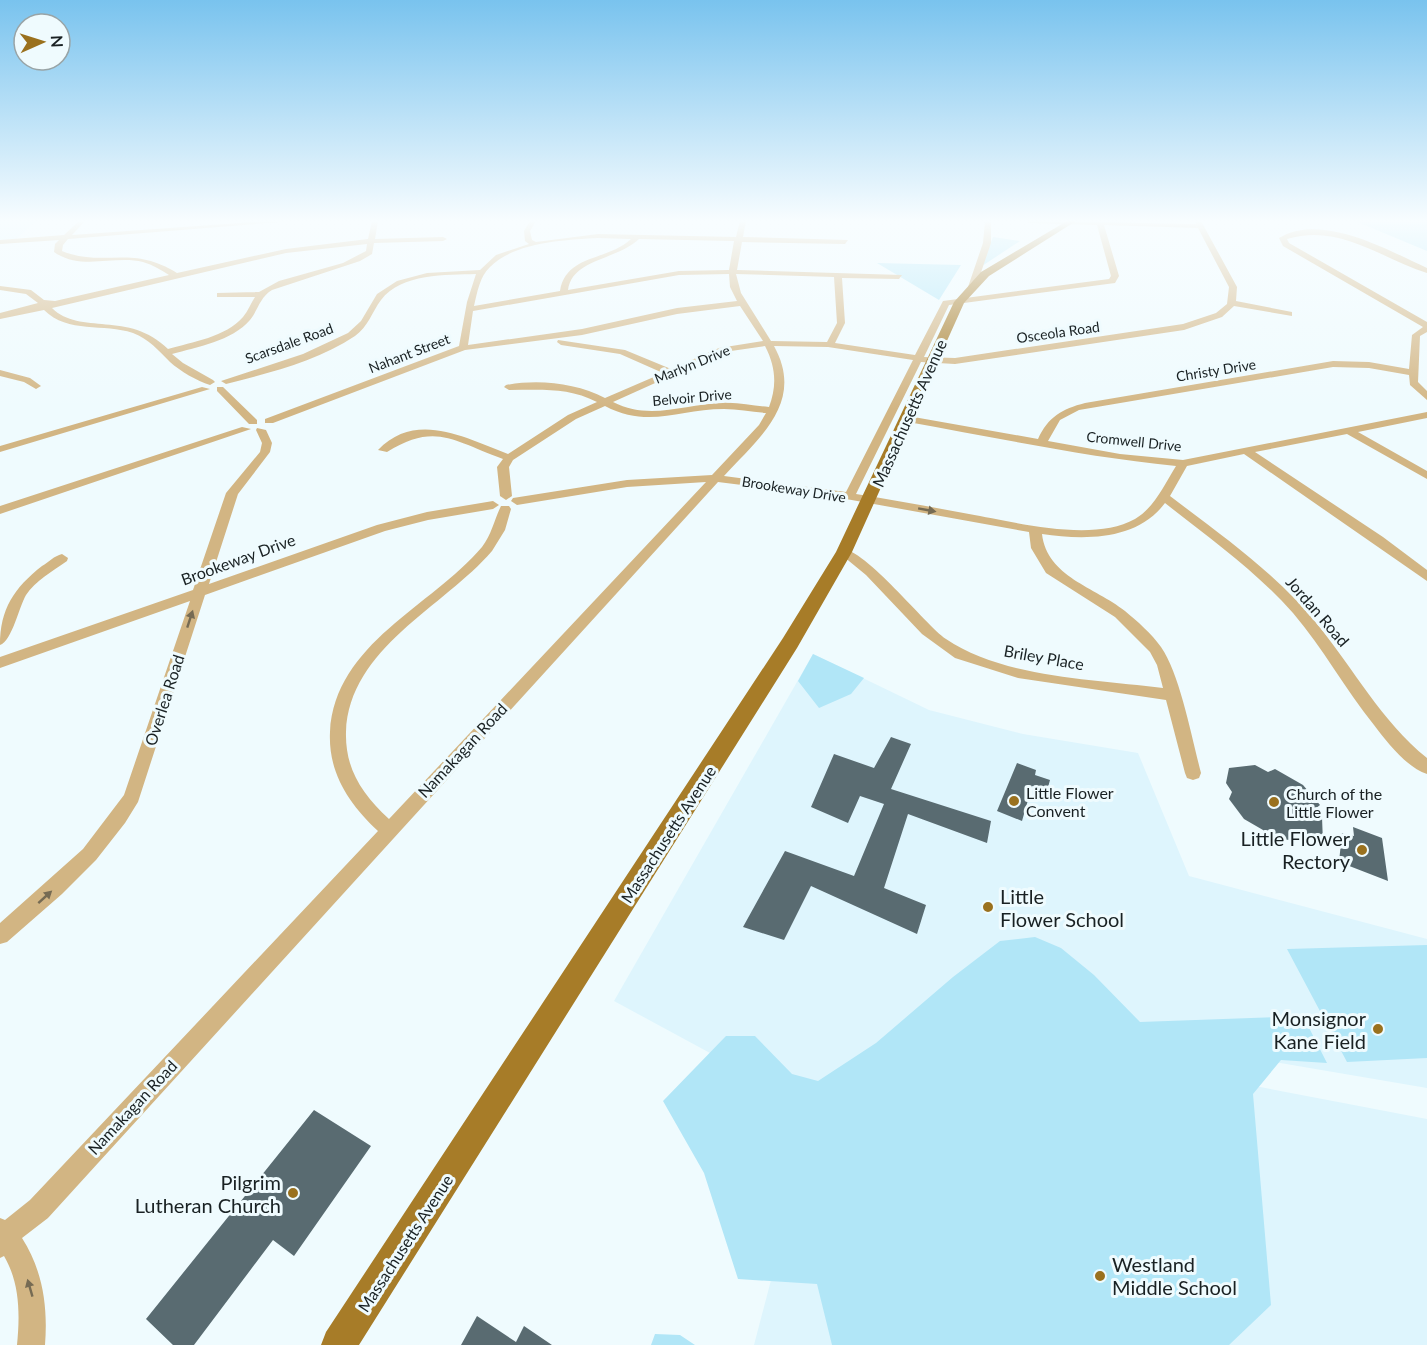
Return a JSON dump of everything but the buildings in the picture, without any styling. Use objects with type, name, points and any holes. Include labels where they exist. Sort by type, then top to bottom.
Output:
[{"type":"main road","name":"Massachusetts Avenue","points":[[339,1345],[790,643],[844,552],[908,419],[959,302],[975,284]]},
{"type":"street","points":[[0,316],[137,284]]},
{"type":"street","points":[[220,295],[260,294],[279,284]]},
{"type":"street","name":"Scarsdale Road","points":[[207,385],[223,385],[320,350],[346,338],[366,322],[380,295],[401,284]]},
{"type":"street","points":[[463,348],[477,284]]},
{"type":"street","points":[[563,284],[564,293]]},
{"type":"street","points":[[471,309],[617,284]]},
{"type":"street","name":"Namakagan Road","points":[[2,1237],[39,1209],[715,478],[774,411],[781,394],[782,375],[777,360],[733,284]]},
{"type":"street","points":[[830,344],[838,334],[841,323],[839,284]]},
{"type":"street","points":[[959,302],[1092,284]]},
{"type":"street","points":[[1231,284],[1233,303],[1289,314]]},
{"type":"street","points":[[1354,284],[1427,327],[1416,335],[1413,373],[1413,383],[1427,397]]},
{"type":"street","points":[[0,288],[28,292],[51,314],[65,319],[140,332],[156,340],[171,358],[207,385]]},
{"type":"street","points":[[168,352],[213,338],[242,323],[253,312],[260,294]]},
{"type":"street","name":"Massachusetts Avenue","points":[[849,497],[946,303],[959,302]]},
{"type":"street","name":"Nahant Street","points":[[0,510],[257,426],[463,348],[582,332],[677,311],[743,303]]},
{"type":"street","name":"Osceola Road","points":[[933,361],[955,361],[1184,327],[1218,316],[1233,303]]},
{"type":"street","points":[[757,325],[801,340]]},
{"type":"street","points":[[579,343],[582,332]]},
{"type":"street","points":[[532,339],[579,343],[622,352],[670,372]]},
{"type":"street","name":"Marlyn Drive","points":[[509,458],[572,417],[722,350],[767,342],[801,340],[933,361]]},
{"type":"street","name":"Christy Drive","points":[[1041,444],[1050,422],[1063,413],[1085,406],[1333,364],[1369,365],[1413,373]]},
{"type":"street","points":[[0,373],[27,380],[36,386]]},
{"type":"street","points":[[0,449],[207,385]]},
{"type":"street","points":[[223,385],[257,426]]},
{"type":"street","name":"Belvoir Drive","points":[[509,387],[565,387],[585,392],[624,412],[653,415],[723,406],[774,411]]},
{"type":"street","name":"Cromwell Drive","points":[[908,419],[1120,457],[1183,463],[1427,415]]},
{"type":"street","name":"Overlea Road","points":[[0,935],[93,851],[122,815],[132,797],[232,493],[265,452],[267,443],[257,426]]},
{"type":"street","points":[[383,450],[410,434],[428,430],[509,458],[503,467],[505,503],[503,521],[486,549],[369,659],[352,682],[340,709],[337,737],[340,765],[346,783],[368,811],[388,829]]},
{"type":"street","points":[[1348,430],[1427,476]]},
{"type":"street","points":[[1245,450],[1379,540],[1427,577]]},
{"type":"street","name":"Brookeway Drive","points":[[0,663],[381,528],[427,516],[629,483],[715,478],[778,484],[1035,529],[1087,533],[1125,527],[1148,515],[1163,496],[1183,463]]},
{"type":"street","name":"Jordan Road","points":[[1163,496],[1258,570],[1297,609],[1334,655],[1366,707],[1389,734],[1427,767]]},
{"type":"street","points":[[1035,529],[1037,548],[1051,570],[1120,614],[1155,649],[1164,665],[1193,773]]},
{"type":"street","name":"Briley Place","points":[[844,552],[866,565],[913,618],[942,644],[966,657],[1002,670],[1172,695]]},
{"type":"street","points":[[0,640],[20,594],[29,583],[63,558]]},
{"type":"street","points":[[2,1237],[23,1268],[33,1294],[31,1345]]},
{"type":"shaded area","points":[[912,284],[949,284],[939,300]]},
{"type":"shaded area","name":"Little Flower School","points":[[813,654],[929,710],[1023,734],[1138,753],[1189,876],[1427,939],[1427,1088],[1053,1024],[865,1137],[614,1001]]},
{"type":"shaded area","points":[[813,654],[864,678],[851,694],[819,708],[798,681]]},
{"type":"shaded area","points":[[1035,937],[1061,948],[1094,975],[1140,1022],[1303,1016],[1327,1063],[1281,1060],[1253,1094],[1271,1305],[1229,1345],[832,1345],[817,1284],[738,1279],[704,1173],[663,1101],[726,1036],[755,1036],[792,1074],[818,1081],[876,1043],[953,977],[1000,941]]},
{"type":"shaded area","name":"Monsignor Kane Field","points":[[1427,945],[1427,1058],[1347,1062],[1287,949]]},
{"type":"shaded area","name":"Westland Middle School","points":[[1171,1070],[1427,1119],[1427,1345],[754,1345],[802,1162]]},
{"type":"shaded area","points":[[655,1334],[680,1335],[695,1345],[651,1345]]},
{"type":"place","name":"Little Flower Convent","points":[[1014,801]]},
{"type":"place","name":"Church of the Little Flower","points":[[1274,802]]},
{"type":"place","name":"Little Flower Rectory","points":[[1362,850]]},
{"type":"place","name":"Little Flower School","points":[[988,907]]},
{"type":"place","name":"Monsignor Kane Field","points":[[1378,1029]]},
{"type":"place","name":"Pilgrim Lutheran Church","points":[[293,1193]]},
{"type":"place","name":"Westland Middle School","points":[[1100,1276]]}]
